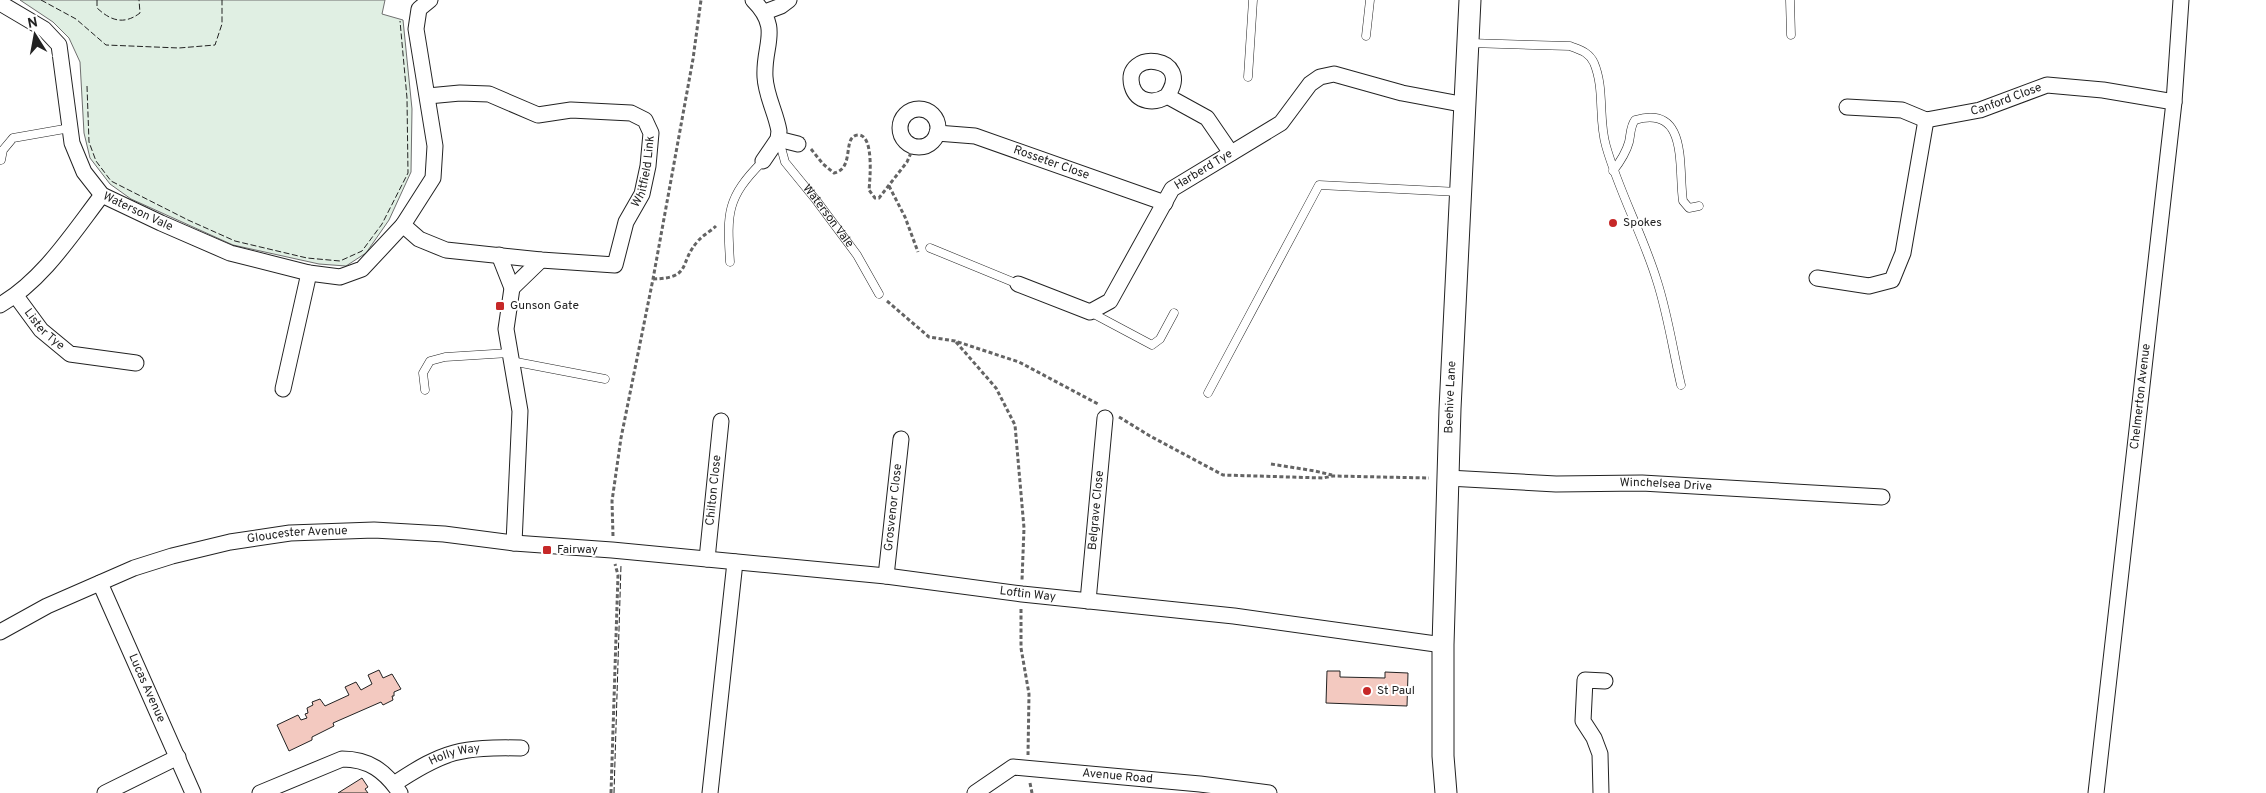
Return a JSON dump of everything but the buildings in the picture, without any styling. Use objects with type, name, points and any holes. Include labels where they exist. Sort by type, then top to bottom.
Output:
[{"type":"main road","name":"Beehive Lane","points":[[1446,793],[1443,756],[1443,645],[1448,478],[1470,0]]},
{"type":"street","name":"Waterson Vale","points":[[3,2],[44,29],[59,45],[72,144],[84,172],[102,195],[230,253],[309,273],[340,277],[362,270],[403,226],[433,178],[435,146],[416,29],[419,9],[430,0]]},
{"type":"street","points":[[753,0],[765,12],[781,6],[790,0]]},
{"type":"street","name":"Chelmerton Avenue","points":[[2096,793],[2174,102],[2181,0]]},
{"type":"street","name":"Waterson Vale","points":[[765,12],[770,41],[765,77],[779,130],[778,139]]},
{"type":"street","name":"Harberd Tye","points":[[1090,312],[1110,301],[1172,188],[1281,123],[1310,84],[1320,77],[1334,74],[1402,93],[1466,104]]},
{"type":"street","name":"Canford Close","points":[[1926,120],[1980,110],[2048,85],[2103,90],[2174,102]]},
{"type":"street","name":"Whitfield Link","points":[[428,96],[460,93],[489,94],[538,115],[571,110],[631,113],[645,120],[651,133],[648,166],[642,194],[626,222],[615,265],[541,260]]},
{"type":"street","points":[[1167,96],[1207,118],[1231,153]]},
{"type":"street","points":[[1817,278],[1869,286],[1892,280],[1903,253],[1926,120],[1902,110],[1847,107]]},
{"type":"street","points":[[924,110],[935,118],[937,133],[928,144],[914,146],[907,143],[900,130],[900,123],[909,111],[924,110]]},
{"type":"street","name":"Rosseter Close","points":[[937,133],[975,136],[1165,202]]},
{"type":"street","points":[[763,161],[778,139],[803,143]]},
{"type":"street","name":"Lister Tye","points":[[0,305],[16,296],[54,258],[102,195]]},
{"type":"street","points":[[403,226],[419,239],[446,250],[499,254],[541,260]]},
{"type":"street","points":[[499,254],[512,288],[506,330],[520,412],[514,543]]},
{"type":"street","points":[[512,288],[541,260]]},
{"type":"street","points":[[283,389],[309,273]]},
{"type":"street","points":[[1018,284],[1090,312]]},
{"type":"street","name":"Lister Tye","points":[[16,296],[41,330],[70,354],[136,363]]},
{"type":"street","name":"Belgrave Close","points":[[1088,601],[1106,412]]},
{"type":"street","name":"Chilton Close","points":[[707,559],[721,421]]},
{"type":"street","name":"Grosvenor Close","points":[[886,576],[901,438]]},
{"type":"street","name":"Winchelsea Drive","points":[[1448,478],[1556,484],[1651,484],[1882,497]]},
{"type":"street","name":"Gloucester Avenue","points":[[0,632],[47,606],[100,583],[172,556],[230,542],[290,533],[374,530],[444,534],[514,543],[612,550]]},
{"type":"street","name":"Loftin Way","points":[[612,550],[886,576],[1022,594],[1234,616],[1443,645]]},
{"type":"street","points":[[710,793],[735,562]]},
{"type":"street","name":"Lucas Avenue","points":[[100,583],[193,793]]},
{"type":"street","points":[[1601,793],[1600,754],[1594,738],[1583,721],[1583,713],[1585,680],[1605,681]]},
{"type":"street","name":"Holly Way","points":[[397,788],[431,760],[457,751],[478,748],[521,748]]},
{"type":"street","points":[[105,793],[178,757]]},
{"type":"street","points":[[260,793],[342,759],[357,759],[369,763],[382,770],[397,788]]},
{"type":"street","name":"Avenue Road","points":[[976,793],[1013,767],[1200,784],[1269,793]]},
{"type":"lane","points":[[1248,77],[1252,0]]},
{"type":"lane","points":[[1366,36],[1370,0]]},
{"type":"lane","points":[[1790,0],[1791,35]]},
{"type":"lane","points":[[1468,43],[1570,46],[1584,51],[1593,62],[1599,80],[1604,139],[1613,170],[1638,227],[1658,282],[1681,385]]},
{"type":"lane","points":[[1613,170],[1624,156],[1629,142],[1630,126],[1636,120],[1658,117],[1667,121],[1677,135],[1683,201],[1689,208],[1699,206]]},
{"type":"lane","points":[[1,160],[3,150],[13,138],[70,128]]},
{"type":"lane","name":"Waterson Vale","points":[[778,139],[785,162],[852,248],[879,294]]},
{"type":"lane","points":[[730,262],[728,224],[734,198],[746,178],[763,161]]},
{"type":"lane","points":[[1208,393],[1319,185],[1462,192]]},
{"type":"lane","points":[[930,248],[1018,284]]},
{"type":"lane","points":[[1090,312],[1152,345],[1160,339],[1174,313]]},
{"type":"lane","points":[[425,390],[423,373],[430,361],[445,357],[510,357],[605,379]]},
{"type":"path","points":[[611,793],[618,575],[612,550],[612,501],[621,438],[653,279],[693,59],[701,0]]},
{"type":"path","points":[[803,143],[834,173],[844,168],[851,138],[862,136],[866,139],[869,154],[871,177],[869,190],[871,194],[879,198],[907,162],[914,146]]},
{"type":"path","points":[[890,186],[905,217],[918,252],[930,248]]},
{"type":"path","points":[[653,279],[674,277],[680,273],[698,241],[716,227],[717,218]]},
{"type":"path","points":[[879,294],[929,337],[955,341],[1019,362],[1106,412],[1223,475],[1323,478],[1333,476],[1448,478]]},
{"type":"path","points":[[955,341],[996,388],[1015,425],[1024,528],[1021,648],[1028,694],[1028,768],[1032,793]]},
{"type":"path","points":[[1270,464],[1315,471],[1333,476]]},
{"type":"green space","points":[[20,0],[385,0],[382,14],[403,20],[412,109],[411,172],[389,220],[366,253],[346,266],[319,264],[233,245],[131,199],[110,184],[90,158],[84,133],[80,62],[69,38],[53,22]]},
{"type":"fence","points":[[41,0],[76,19],[106,45],[179,48],[215,45],[222,24],[222,0]]},
{"type":"fence","points":[[97,0],[97,8],[107,16],[118,20],[128,19],[140,13],[139,0]]},
{"type":"fence","points":[[87,86],[89,142],[96,161],[111,181],[188,220],[235,241],[307,258],[340,261],[362,251],[382,224],[408,173],[407,98],[400,21]]},
{"type":"fence","points":[[614,793],[621,565]]},
{"type":"place","name":"Spokes","points":[[1613,223]]},
{"type":"place","name":"Gunson Gate","points":[[500,306]]},
{"type":"place","name":"Fairway","points":[[547,550]]},
{"type":"place","name":"St Paul","points":[[1367,691]]}]
